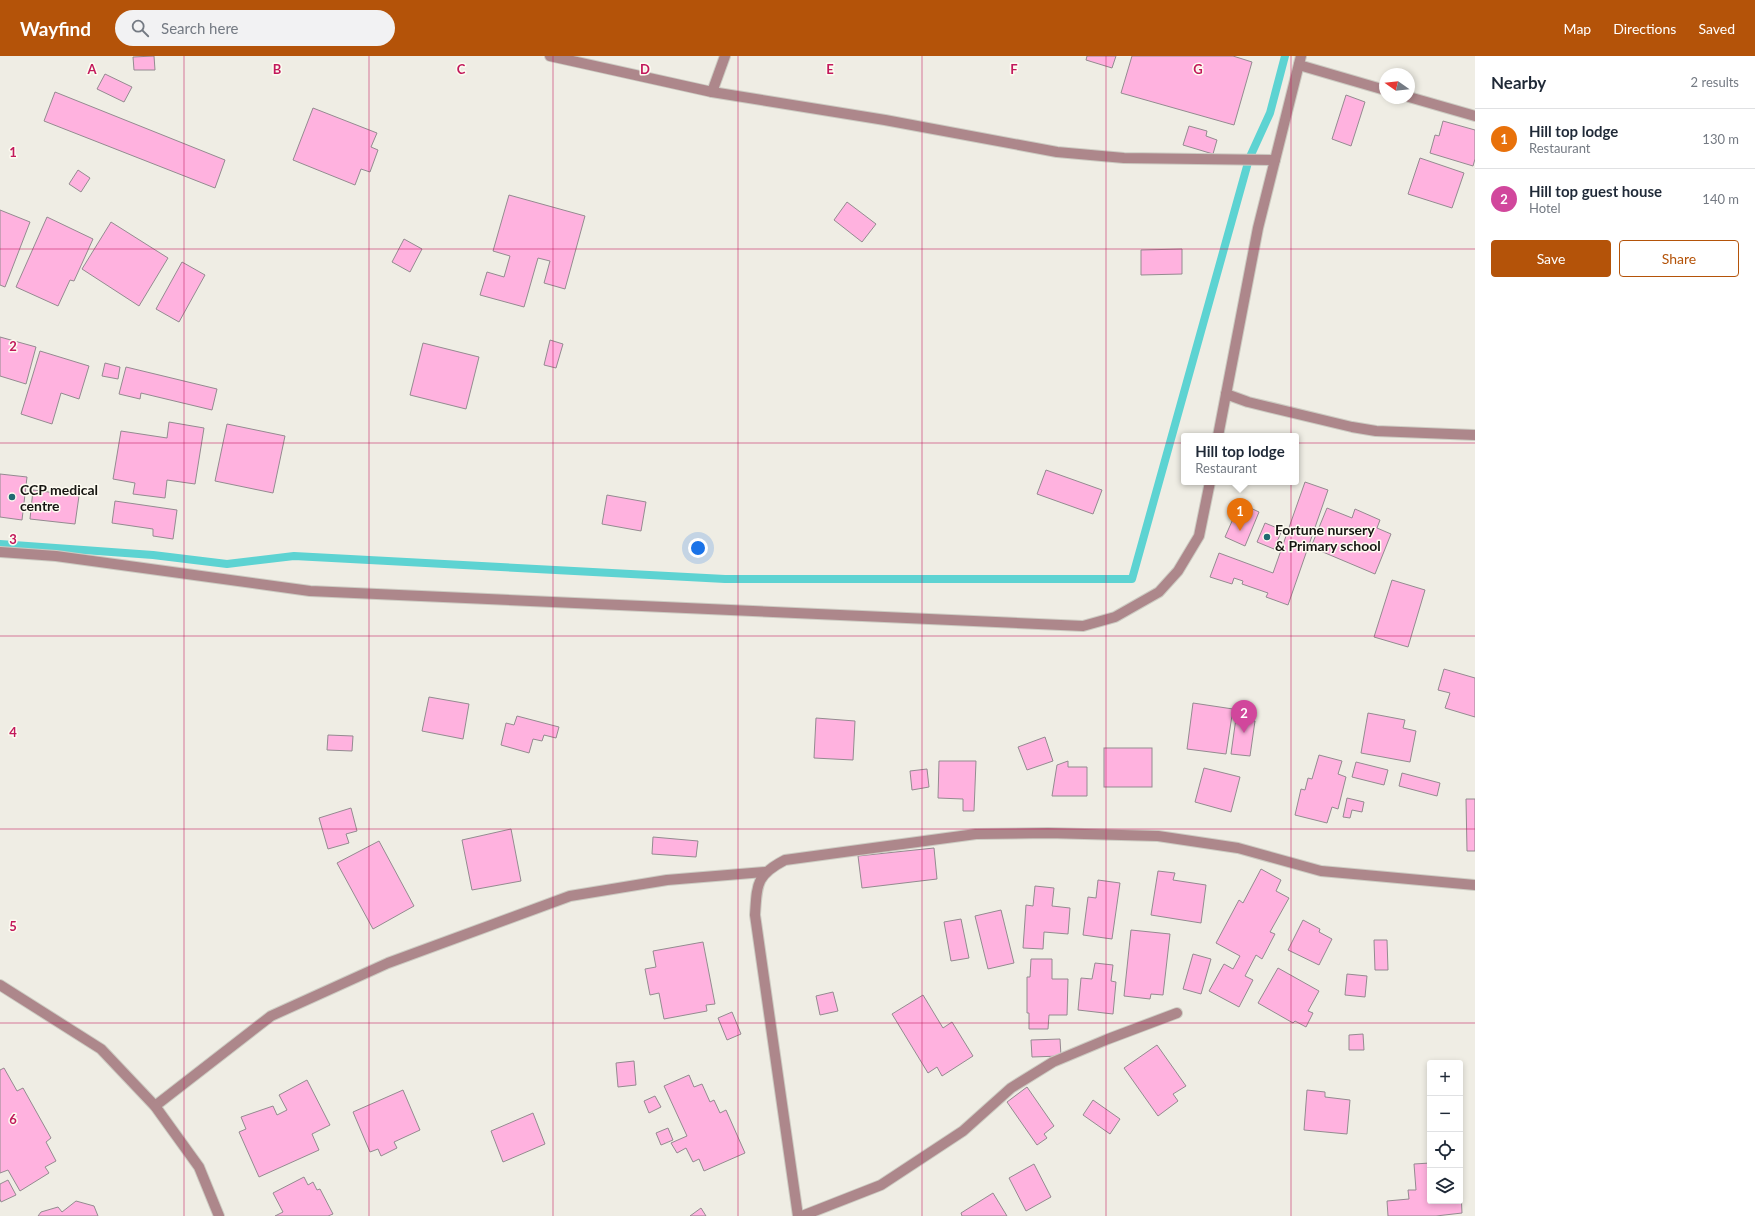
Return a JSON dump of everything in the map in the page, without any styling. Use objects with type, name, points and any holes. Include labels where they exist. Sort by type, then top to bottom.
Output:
[{"type":"street","points":[[550,56],[712,92],[885,120],[1056,152],[1124,158],[1275,160]]},
{"type":"street","points":[[712,92],[725,56]]},
{"type":"street","points":[[1219,433],[1258,228],[1300,60],[1379,88]]},
{"type":"street","points":[[1415,98],[1475,116]]},
{"type":"street","points":[[1226,394],[1248,402],[1352,427],[1376,431],[1475,435]]},
{"type":"street","points":[[0,552],[56,556],[310,591],[1083,626],[1116,618],[1159,592],[1178,571],[1199,536],[1209,485]]},
{"type":"street","points":[[155,1106],[270,1016],[388,963],[570,896],[667,880],[765,872],[785,860],[976,834],[1048,833],[1158,836],[1238,848],[1321,871],[1475,886]]},
{"type":"street","points":[[765,872],[758,884],[756,914],[798,1216]]},
{"type":"street","points":[[0,985],[101,1049],[155,1106],[199,1167],[219,1216]]},
{"type":"street","points":[[802,1216],[881,1186],[963,1131],[1011,1088],[1053,1062],[1108,1039],[1176,1014]]},
{"type":"building","points":[[154,56],[155,70],[134,70],[133,57]]},
{"type":"building","points":[[1087,56],[1116,56],[1112,68],[1086,60]]},
{"type":"building","points":[[1132,56],[1233,56],[1252,62],[1234,125],[1121,93]]},
{"type":"building","points":[[105,74],[132,87],[124,102],[97,89]]},
{"type":"building","points":[[55,92],[225,160],[215,188],[44,121]]},
{"type":"building","points":[[1346,95],[1365,102],[1351,146],[1332,139]]},
{"type":"building","points":[[313,108],[377,133],[371,147],[378,150],[370,172],[361,169],[355,185],[293,160]]},
{"type":"building","points":[[1443,121],[1475,130],[1475,159],[1473,166],[1430,153],[1435,135],[1439,136]]},
{"type":"building","points":[[1189,126],[1207,131],[1206,136],[1217,140],[1213,154],[1183,145]]},
{"type":"building","points":[[1420,158],[1464,173],[1452,208],[1408,194]]},
{"type":"building","points":[[78,170],[90,178],[81,192],[69,184]]},
{"type":"building","points":[[509,195],[585,216],[565,289],[544,283],[550,261],[538,258],[524,307],[480,295],[487,272],[504,277],[510,256],[493,251]]},
{"type":"building","points":[[847,202],[876,224],[862,242],[834,220]]},
{"type":"building","points":[[0,210],[30,222],[5,287],[0,285]]},
{"type":"building","points":[[47,217],[93,239],[74,281],[70,280],[58,306],[16,287]]},
{"type":"building","points":[[111,222],[168,258],[139,306],[82,269]]},
{"type":"building","points":[[404,239],[422,249],[410,272],[392,262]]},
{"type":"building","points":[[1182,249],[1182,274],[1141,275],[1141,250]]},
{"type":"building","points":[[182,262],[205,275],[179,322],[156,309]]},
{"type":"building","points":[[0,337],[36,347],[26,384],[0,376]]},
{"type":"building","points":[[550,340],[563,344],[556,368],[544,365]]},
{"type":"building","points":[[423,343],[479,357],[466,409],[410,395]]},
{"type":"building","points":[[40,351],[89,366],[79,399],[61,393],[52,424],[21,414]]},
{"type":"building","points":[[105,363],[120,367],[118,379],[102,376]]},
{"type":"building","points":[[126,367],[217,389],[212,410],[141,393],[140,399],[119,394]]},
{"type":"building","points":[[169,422],[204,428],[195,484],[167,480],[165,498],[133,494],[135,483],[113,479],[121,431],[167,438]]},
{"type":"building","points":[[227,424],[285,436],[273,493],[215,481]]},
{"type":"building","points":[[1046,470],[1102,490],[1093,514],[1037,494]]},
{"type":"building","name":"CCP medical centre","points":[[0,474],[27,477],[22,520],[0,517]]},
{"type":"building","points":[[1305,482],[1328,490],[1288,605],[1266,597],[1268,593],[1242,584],[1243,581],[1234,578],[1232,584],[1210,577],[1219,553],[1273,573]]},
{"type":"building","points":[[33,490],[79,496],[75,524],[30,519]]},
{"type":"building","points":[[607,495],[646,502],[641,531],[602,524]]},
{"type":"building","points":[[115,501],[177,510],[173,539],[153,536],[153,529],[112,523]]},
{"type":"building","points":[[1240,503],[1259,512],[1245,546],[1225,537]]},
{"type":"building","points":[[1327,508],[1352,518],[1355,509],[1380,520],[1377,528],[1391,534],[1375,574],[1311,547]]},
{"type":"building","points":[[1265,523],[1282,530],[1274,549],[1257,542]]},
{"type":"building","points":[[1392,580],[1425,590],[1408,647],[1374,637]]},
{"type":"building","points":[[1444,669],[1475,678],[1475,717],[1445,708],[1450,693],[1438,690]]},
{"type":"building","points":[[429,697],[469,704],[463,739],[422,731]]},
{"type":"building","points":[[1193,703],[1233,709],[1226,754],[1187,749]]},
{"type":"building","points":[[1368,713],[1405,720],[1403,728],[1416,731],[1410,762],[1361,753]]},
{"type":"building","points":[[517,716],[559,727],[556,738],[544,735],[542,741],[533,739],[529,753],[501,745],[506,723],[514,725]]},
{"type":"building","points":[[816,718],[855,721],[853,760],[814,758]]},
{"type":"building","points":[[1236,718],[1255,721],[1250,756],[1231,754]]},
{"type":"building","points":[[328,735],[353,736],[352,751],[327,750]]},
{"type":"building","points":[[1045,737],[1053,761],[1027,770],[1018,747]]},
{"type":"building","points":[[1104,748],[1152,748],[1152,787],[1104,787]]},
{"type":"building","points":[[1319,755],[1342,761],[1338,774],[1346,777],[1338,809],[1332,807],[1327,823],[1295,815],[1301,789],[1305,790],[1308,778],[1312,779]]},
{"type":"building","points":[[939,761],[976,761],[974,811],[963,811],[963,799],[938,798]]},
{"type":"building","points":[[1068,761],[1068,767],[1087,767],[1087,796],[1052,796],[1057,765]]},
{"type":"building","points":[[1356,762],[1388,770],[1384,785],[1352,777]]},
{"type":"building","points":[[1204,768],[1240,777],[1231,812],[1195,802]]},
{"type":"building","points":[[927,769],[929,787],[912,790],[910,771]]},
{"type":"building","points":[[1402,773],[1440,783],[1437,796],[1399,786]]},
{"type":"building","points":[[1347,798],[1364,802],[1362,812],[1352,810],[1350,818],[1343,817]]},
{"type":"building","points":[[1466,799],[1475,799],[1475,851],[1467,851]]},
{"type":"building","points":[[351,808],[357,831],[346,834],[349,843],[328,849],[319,818]]},
{"type":"building","points":[[511,829],[521,881],[472,890],[462,840]]},
{"type":"building","points":[[653,837],[698,841],[696,857],[652,854]]},
{"type":"building","points":[[379,841],[414,906],[373,929],[337,863]]},
{"type":"building","points":[[934,848],[937,879],[862,888],[858,856]]},
{"type":"building","points":[[1261,869],[1281,880],[1276,891],[1289,898],[1270,932],[1275,934],[1262,959],[1256,955],[1245,976],[1253,980],[1239,1007],[1209,991],[1224,964],[1233,969],[1240,956],[1216,943],[1239,900],[1243,903]]},
{"type":"building","points":[[1158,871],[1175,873],[1173,880],[1206,885],[1201,923],[1151,915]]},
{"type":"building","points":[[1098,880],[1120,883],[1112,939],[1083,935],[1088,897],[1096,898]]},
{"type":"building","points":[[1035,886],[1054,888],[1052,906],[1070,908],[1068,934],[1044,932],[1043,949],[1023,948],[1026,905],[1033,906]]},
{"type":"building","points":[[1001,910],[1014,963],[988,969],[975,916]]},
{"type":"building","points":[[961,919],[969,958],[951,961],[944,922]]},
{"type":"building","points":[[1303,920],[1320,929],[1319,932],[1332,939],[1319,965],[1288,950]]},
{"type":"building","points":[[1131,930],[1170,934],[1163,995],[1151,994],[1150,999],[1124,996]]},
{"type":"building","points":[[1374,940],[1387,940],[1388,970],[1375,970]]},
{"type":"building","points":[[703,942],[715,1004],[706,1005],[707,1011],[664,1019],[659,993],[650,995],[645,969],[656,967],[653,951]]},
{"type":"building","points":[[1193,954],[1211,959],[1201,994],[1183,989]]},
{"type":"building","points":[[1031,959],[1052,959],[1052,979],[1068,979],[1067,1015],[1049,1015],[1048,1029],[1029,1029],[1029,1013],[1027,1013],[1027,977],[1030,977]]},
{"type":"building","points":[[1095,963],[1113,965],[1111,981],[1116,982],[1113,1014],[1078,1010],[1081,978],[1092,979]]},
{"type":"building","points":[[1278,968],[1319,991],[1308,1011],[1313,1013],[1306,1027],[1295,1021],[1293,1023],[1258,1003]]},
{"type":"building","points":[[1347,974],[1367,976],[1365,997],[1345,995]]},
{"type":"building","points":[[833,992],[838,1011],[820,1015],[816,996]]},
{"type":"building","points":[[923,995],[943,1028],[952,1022],[973,1056],[942,1076],[937,1067],[928,1073],[892,1014]]},
{"type":"building","points":[[732,1012],[741,1034],[727,1040],[718,1018]]},
{"type":"building","points":[[1363,1034],[1364,1050],[1349,1050],[1349,1035]]},
{"type":"building","points":[[1060,1039],[1061,1056],[1032,1057],[1031,1040]]},
{"type":"building","points":[[1157,1045],[1186,1086],[1173,1094],[1178,1101],[1158,1116],[1124,1068]]},
{"type":"building","points":[[634,1061],[636,1085],[618,1087],[616,1063]]},
{"type":"building","points":[[4,1068],[17,1091],[23,1088],[51,1138],[46,1142],[56,1161],[45,1167],[49,1173],[20,1191],[8,1170],[0,1173],[0,1070]]},
{"type":"building","points":[[689,1075],[694,1087],[702,1084],[710,1102],[714,1100],[720,1113],[726,1110],[745,1153],[704,1171],[699,1159],[693,1162],[686,1148],[677,1153],[671,1143],[687,1136],[664,1086]]},
{"type":"building","points":[[307,1080],[330,1125],[312,1134],[319,1150],[259,1177],[239,1132],[246,1129],[241,1117],[273,1106],[277,1115],[287,1110],[279,1095]]},
{"type":"building","points":[[1027,1087],[1054,1126],[1044,1134],[1047,1138],[1037,1145],[1007,1102]]},
{"type":"building","points":[[403,1090],[420,1130],[394,1142],[397,1148],[381,1156],[378,1149],[370,1152],[353,1112]]},
{"type":"building","points":[[1307,1090],[1325,1092],[1325,1097],[1350,1100],[1347,1134],[1304,1130]]},
{"type":"building","points":[[655,1096],[661,1107],[649,1113],[644,1101]]},
{"type":"building","points":[[1093,1100],[1120,1119],[1110,1134],[1083,1115]]},
{"type":"building","points":[[533,1113],[545,1144],[503,1162],[491,1131]]},
{"type":"building","points":[[668,1128],[673,1140],[661,1145],[656,1133]]},
{"type":"building","points":[[1427,1163],[1427,1204],[1462,1204],[1462,1213],[1436,1216],[1388,1216],[1387,1201],[1409,1199],[1408,1190],[1416,1190],[1414,1164]]},
{"type":"building","points":[[1034,1164],[1051,1197],[1026,1211],[1009,1178]]},
{"type":"building","points":[[304,1177],[308,1185],[313,1182],[317,1190],[320,1189],[333,1214],[328,1216],[275,1216],[283,1212],[273,1193]]},
{"type":"building","points":[[8,1180],[16,1195],[1,1202],[0,1184]]},
{"type":"building","points":[[993,1193],[1007,1216],[962,1216],[961,1213]]},
{"type":"building","points":[[76,1201],[94,1206],[98,1216],[38,1216],[41,1212],[58,1207],[62,1212]]},
{"type":"building","points":[[701,1208],[706,1216],[690,1216]]},
{"type":"waterway","points":[[0,544],[153,555],[227,564],[294,556],[725,579],[1132,579],[1249,159],[1270,113],[1285,56]]},
{"type":"place","name":"CCP medical centre","points":[[12,497]]},
{"type":"place","name":"Hill top lodge","points":[[1240,531]]},
{"type":"place","name":"Fortune nursery & Primary school","points":[[1267,537]]},
{"type":"place","name":"Hill top guest house","points":[[1244,733]]}]
